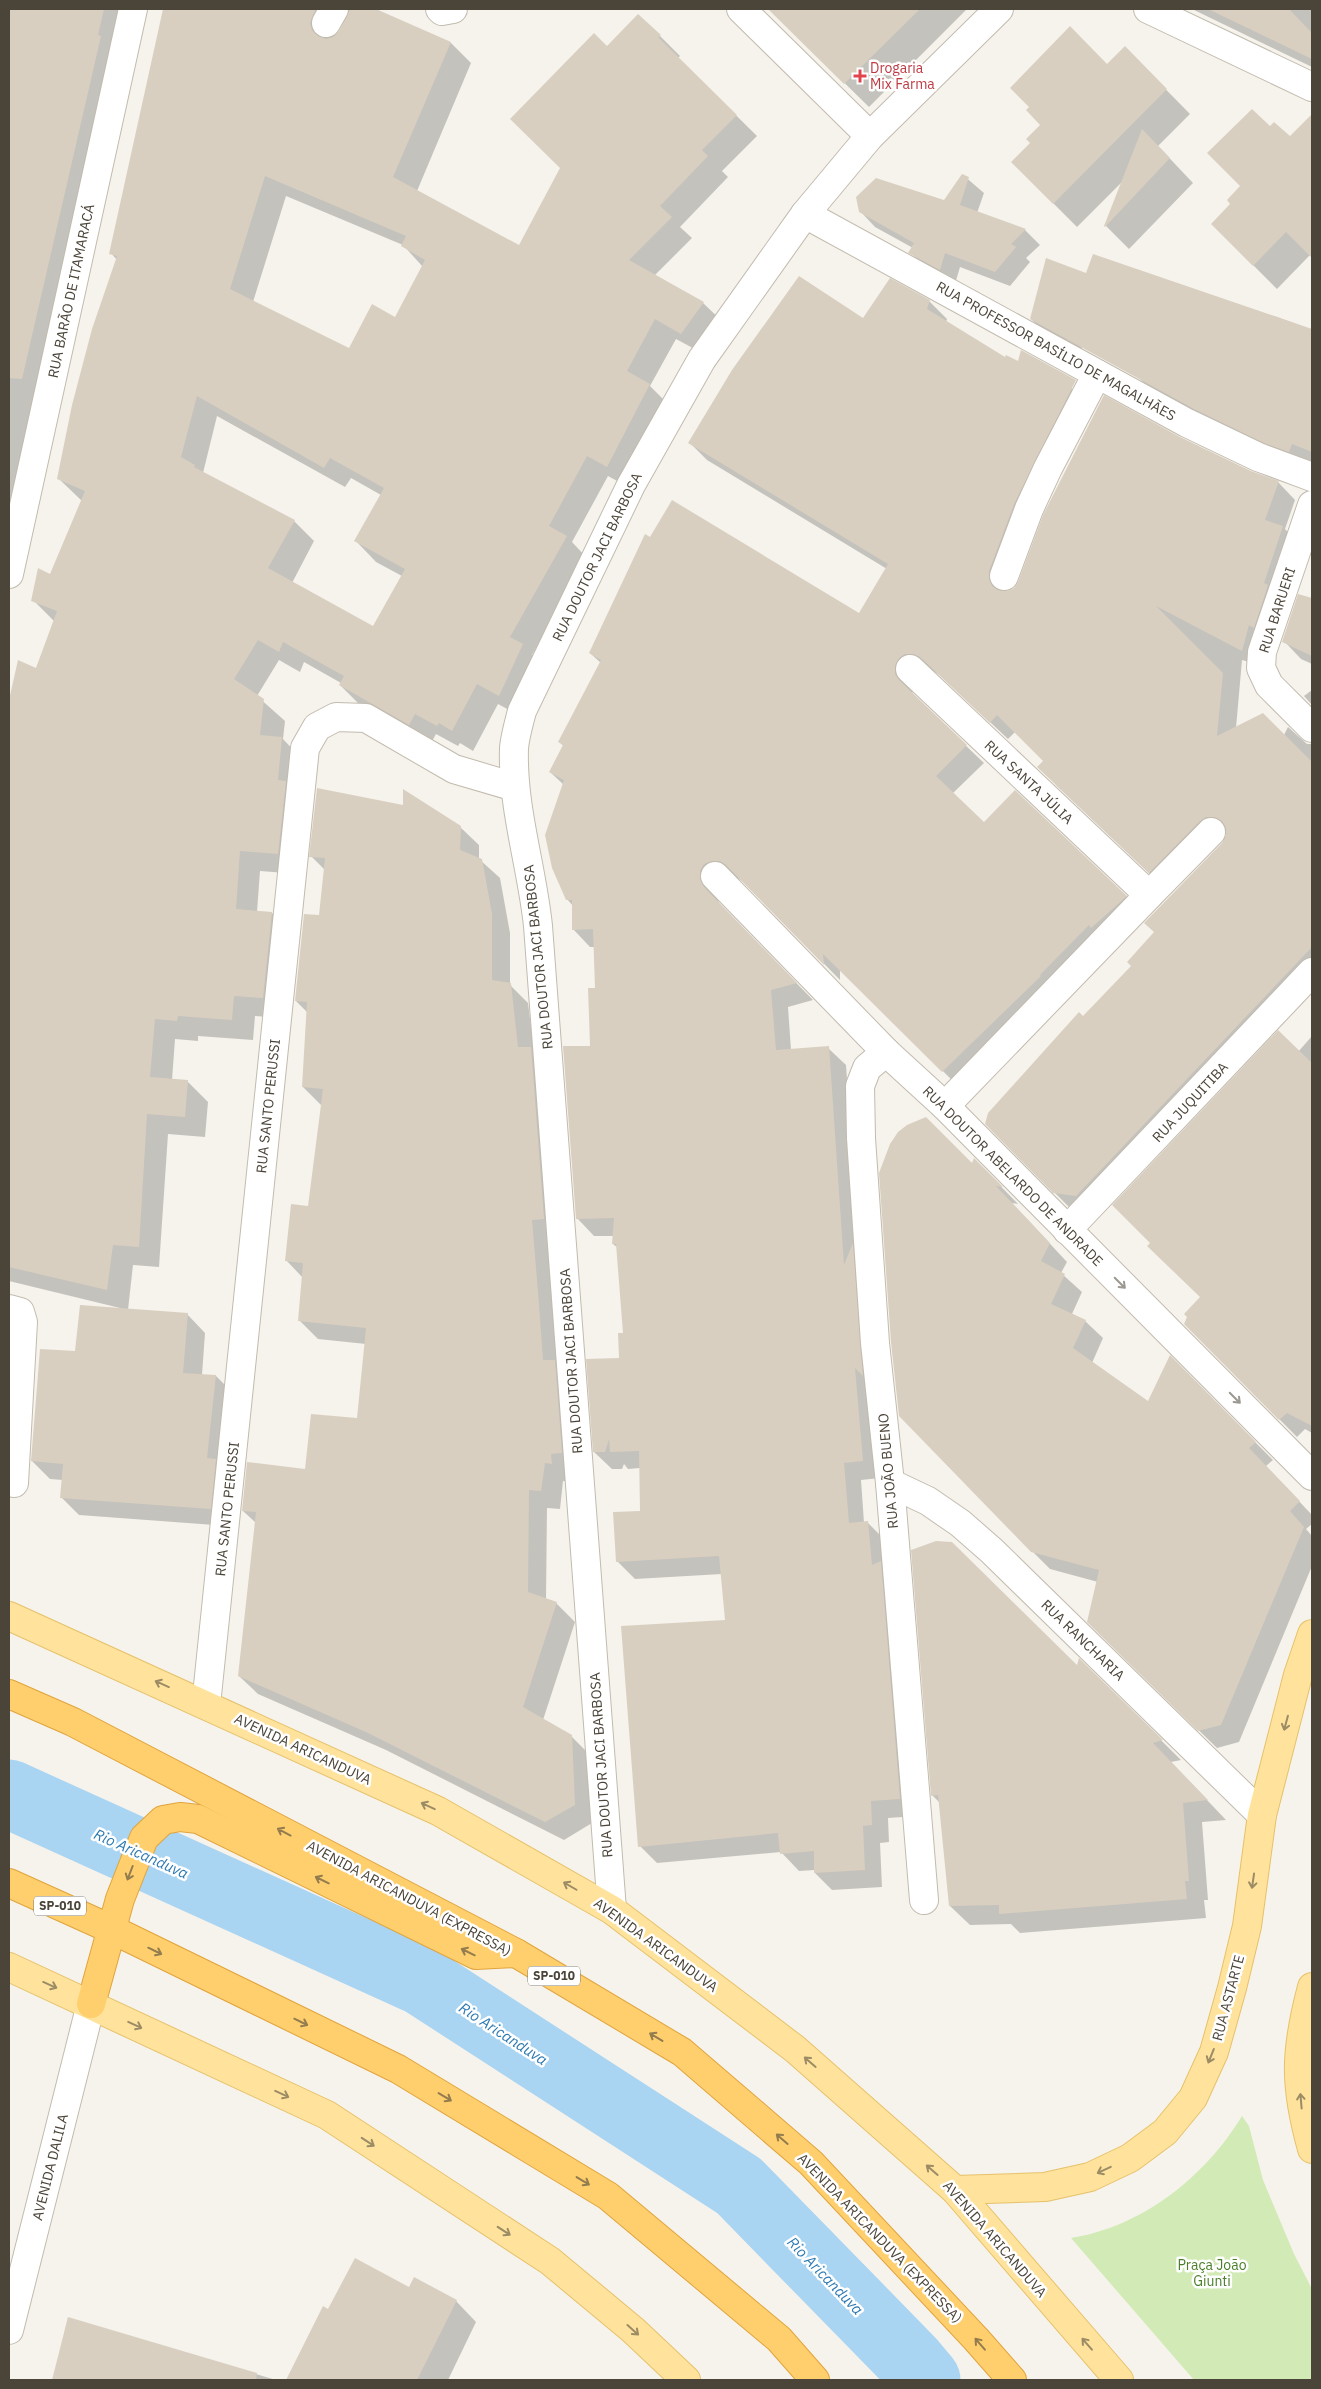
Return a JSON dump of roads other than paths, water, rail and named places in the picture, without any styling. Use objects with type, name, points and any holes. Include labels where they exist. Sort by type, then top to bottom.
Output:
[{"type":"highway","name":"AVENIDA ARICANDUVA (EXPRESSA)","points":[[9,1694],[74,1722],[516,1953],[682,2052],[811,2164],[976,2339],[1012,2380]]},
{"type":"highway","points":[[91,2004],[120,1899],[144,1838],[163,1820],[180,1816],[198,1819],[476,1955],[516,1953]]},
{"type":"highway","name":"SP-010","points":[[9,1883],[111,1929],[398,2069],[608,2196],[779,2339],[815,2380]]},
{"type":"main road","name":"AVENIDA ARICANDUVA","points":[[9,1616],[438,1811],[612,1910],[795,2049],[955,2190],[1118,2380]]},
{"type":"main road","name":"RUA ASTARTE","points":[[955,2190],[1046,2187],[1090,2177],[1130,2158],[1165,2132],[1193,2098],[1214,2052],[1232,1988],[1247,1926],[1262,1815],[1298,1675],[1312,1634]]},
{"type":"main road","points":[[9,1967],[327,2115],[550,2260],[633,2330],[686,2380]]},
{"type":"main road","points":[[1312,1987],[1297,2062],[1302,2110],[1312,2149]]},
{"type":"street","name":"RUA BARÃO DE ITAMARACÁ","points":[[9,574],[133,9]]},
{"type":"street","points":[[440,9],[442,11],[453,9]]},
{"type":"street","points":[[742,9],[870,136]]},
{"type":"street","name":"RUA DOUTOR JACI BARBOSA","points":[[612,1910],[538,926],[534,887],[515,788],[514,746],[522,711],[631,485],[702,359],[805,214],[870,136],[999,9]]},
{"type":"street","points":[[1148,9],[1312,87]]},
{"type":"street","name":"RUA PROFESSOR BASÍLIO DE MAGALHÃES","points":[[805,214],[1188,423],[1258,457],[1312,477]]},
{"type":"street","points":[[1004,576],[1029,508],[1097,374]]},
{"type":"street","name":"RUA BARUERI","points":[[1312,505],[1262,652],[1261,668],[1270,684],[1312,728]]},
{"type":"street","name":"RUA SANTA JÚLIA","points":[[910,669],[1149,895]]},
{"type":"street","name":"RUA SANTO PERUSSI","points":[[206,1704],[305,748],[317,727],[336,717],[366,718],[454,769],[515,788]]},
{"type":"street","points":[[946,1106],[1211,832]]},
{"type":"street","name":"RUA DOUTOR ABELARDO DE ANDRADE","points":[[715,876],[886,1052],[946,1106],[1312,1476]]},
{"type":"street","name":"RUA JUQUITIBA","points":[[1067,1230],[1312,972]]},
{"type":"street","name":"RUA JOÃO BUENO","points":[[886,1052],[866,1068],[860,1086],[865,1207],[924,1900]]},
{"type":"street","points":[[9,1309],[20,1312],[23,1322],[14,1385],[14,1483]]},
{"type":"street","name":"RUA RANCHARIA","points":[[890,1483],[928,1501],[960,1523],[992,1551],[1262,1815]]},
{"type":"street","name":"AVENIDA DALILA","points":[[9,2330],[91,2004]]},
{"type":"waterway","name":"Rio Aricanduva","points":[[9,1794],[422,1981],[739,2186],[910,2361],[926,2380]]},
{"type":"place","name":"Drogaria Mix Farma","points":[[860,76]]},
{"type":"park label","name":"Praça João Giunti","points":[[1212,2274]]}]
